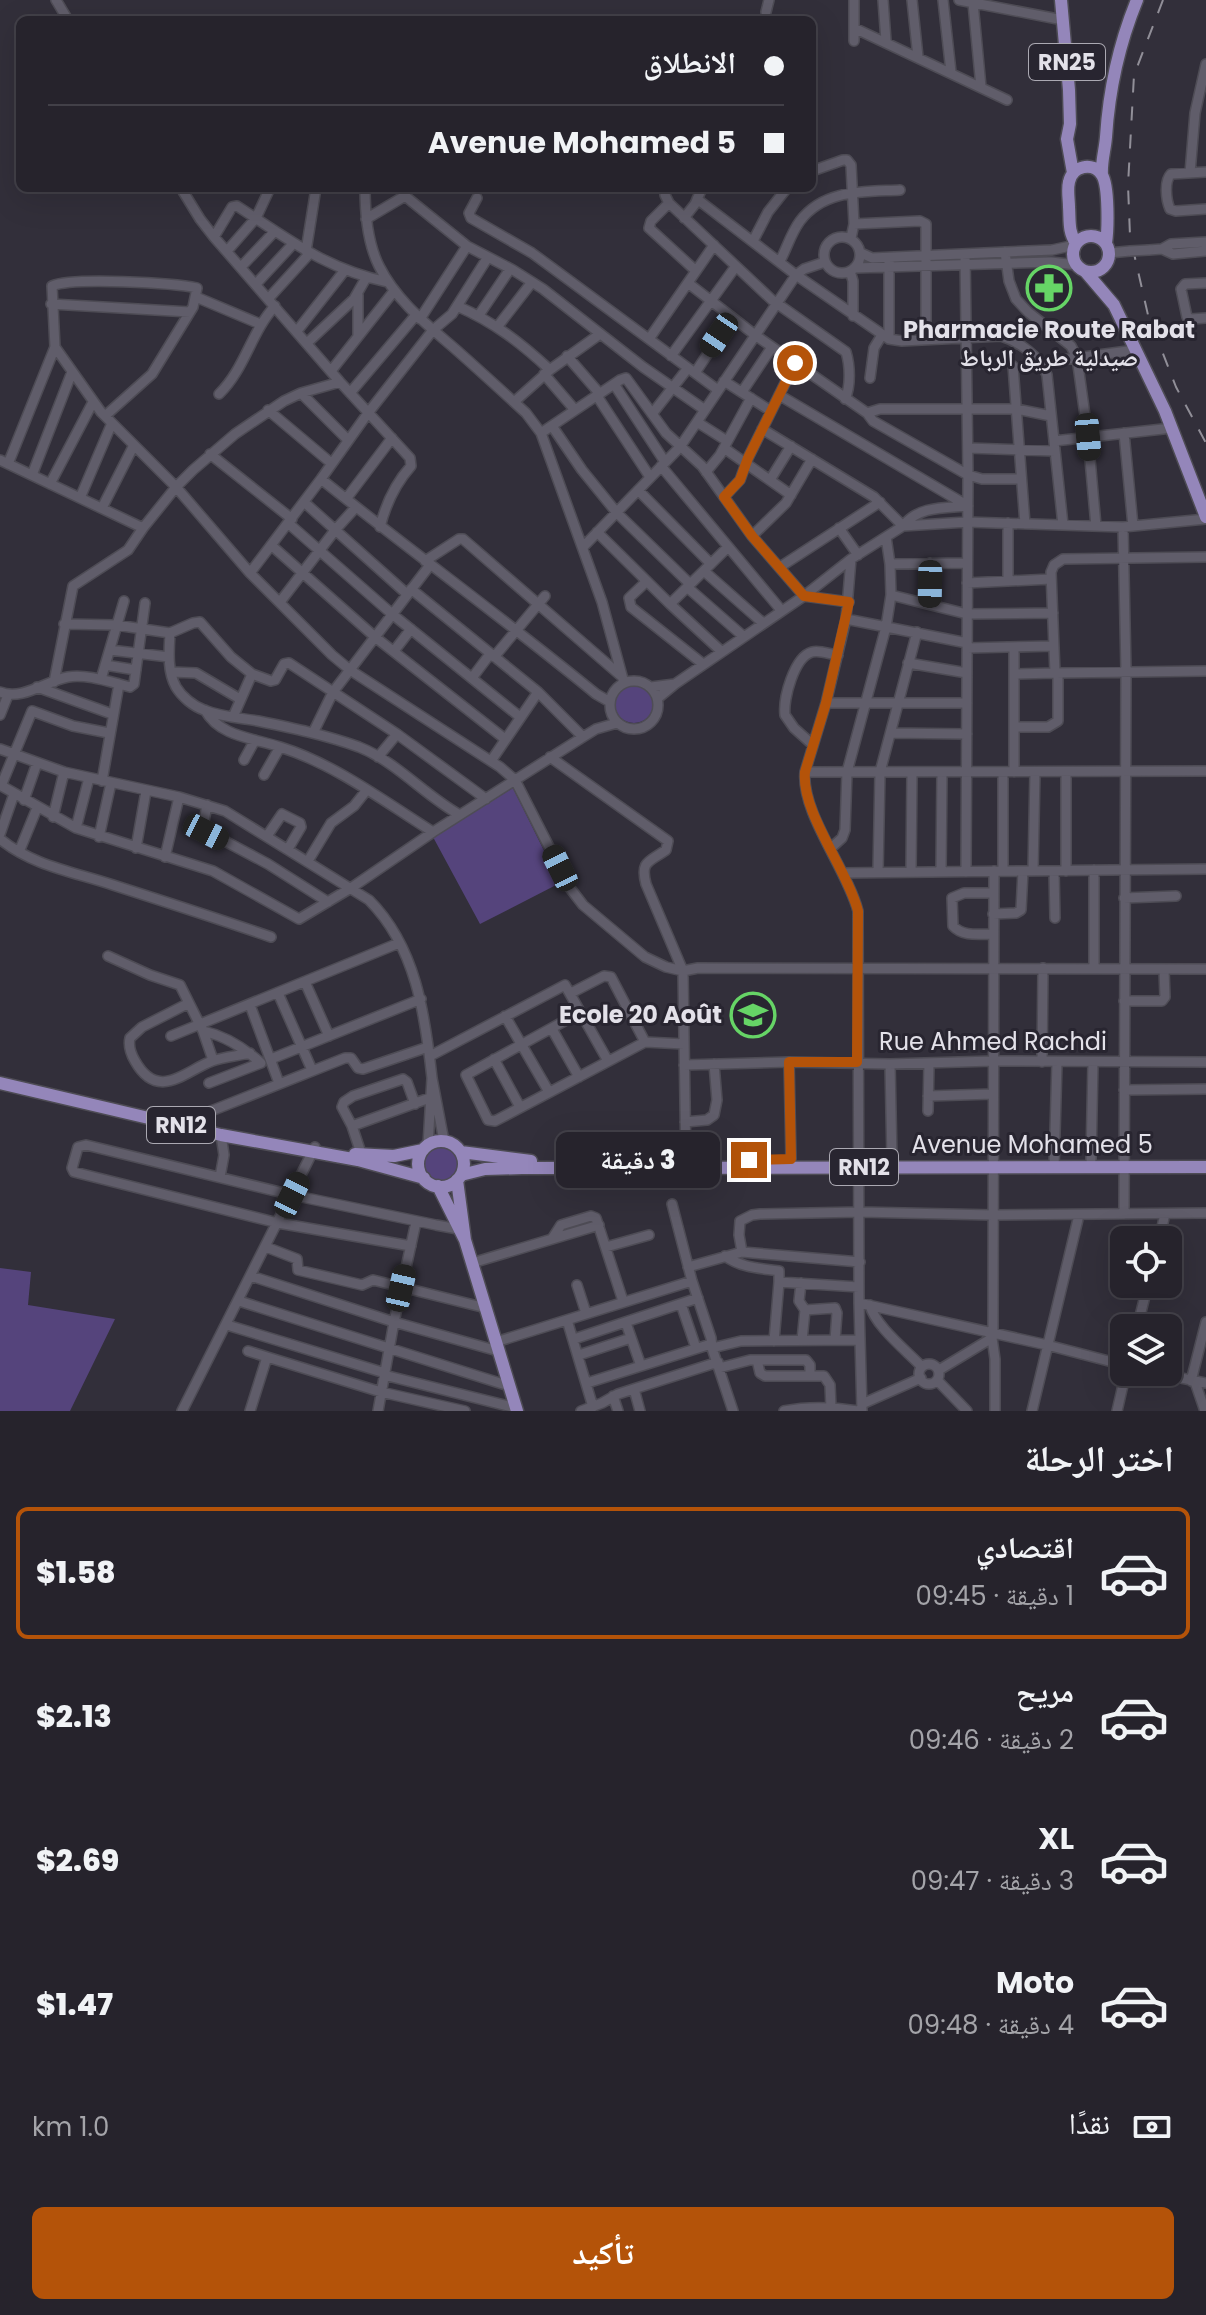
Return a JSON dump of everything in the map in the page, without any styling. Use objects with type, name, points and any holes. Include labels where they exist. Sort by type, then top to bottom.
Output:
[{"type":"main road","name":"RN25","points":[[1061,0],[1070,124],[1067,139],[1082,169],[1068,184],[1071,236],[1076,244],[1072,257],[1080,268]]},
{"type":"main road","points":[[1102,175],[1114,76],[1137,0]]},
{"type":"main road","points":[[1106,132],[1082,169],[1098,170],[1105,182],[1107,253],[1114,305],[1172,428],[1206,518]]},
{"type":"main road","points":[[1076,244],[1081,238],[1098,237],[1107,253]]},
{"type":"main road","points":[[1080,268],[1097,271],[1107,253]]},
{"type":"main road","points":[[1080,268],[1114,305]]},
{"type":"main road","name":"RN12","points":[[0,1076],[199,1126],[221,1135],[363,1158],[424,1178],[438,1186],[451,1184],[485,1169],[522,1165]]},
{"type":"main road","name":"RN12","points":[[0,1083],[314,1150]]},
{"type":"main road","name":"RN12","points":[[363,1158],[394,1156],[444,1141],[461,1152],[522,1165]]},
{"type":"main road","points":[[424,1178],[419,1161],[425,1148]]},
{"type":"main road","points":[[461,1152],[464,1164],[459,1178],[463,1232],[517,1410]]},
{"type":"main road","name":"Avenue Mohamed 5","points":[[686,1164],[791,1159],[859,1164],[892,1160],[1054,1164],[1206,1160]]},
{"type":"main road","name":"Avenue Mohamed 5","points":[[1054,1164],[1091,1160],[1206,1167]]},
{"type":"main road","name":"Avenue Mohamed 5","points":[[522,1165],[993,1163]]},
{"type":"main road","points":[[438,1186],[463,1232]]},
{"type":"street","points":[[766,12],[769,0]]},
{"type":"street","points":[[854,0],[854,41]]},
{"type":"street","points":[[883,0],[886,41]]},
{"type":"street","points":[[912,0],[918,57]]},
{"type":"street","points":[[943,0],[951,72]]},
{"type":"street","points":[[959,0],[1063,20]]},
{"type":"street","points":[[973,3],[981,87]]},
{"type":"street","points":[[854,28],[1007,100]]},
{"type":"street","points":[[1190,173],[1195,113],[1206,64]]},
{"type":"street","points":[[816,169],[847,160],[852,167],[854,224],[851,238]]},
{"type":"street","points":[[1206,172],[1171,174],[1168,177],[1168,207],[1172,211],[1206,209]]},
{"type":"street","points":[[780,261],[794,231],[809,211],[829,198],[900,190]]},
{"type":"street","points":[[183,192],[214,237],[412,463],[394,487],[380,527]]},
{"type":"street","points":[[227,251],[256,218],[268,192]]},
{"type":"street","points":[[219,394],[233,378],[272,302],[308,252],[316,192]]},
{"type":"street","points":[[362,192],[373,251],[394,291],[418,317],[526,413],[541,433],[602,602],[622,679],[596,729]]},
{"type":"street","points":[[666,192],[669,203],[684,218],[777,303],[846,352],[848,391],[845,399]]},
{"type":"street","points":[[684,218],[700,192]]},
{"type":"street","points":[[753,241],[784,192]]},
{"type":"street","points":[[366,219],[404,196],[467,246],[532,282],[705,410]]},
{"type":"street","points":[[477,198],[469,213],[471,218],[532,253],[691,370],[746,395],[771,411]]},
{"type":"street","points":[[697,199],[796,275],[885,337],[902,341],[1001,336],[1043,365],[1047,375],[1063,525]]},
{"type":"street","points":[[669,203],[651,221],[649,228],[696,271]]},
{"type":"street","points":[[214,237],[233,206],[237,206],[308,252],[366,278],[388,282]]},
{"type":"street","points":[[854,224],[924,222],[927,226],[926,339]]},
{"type":"street","points":[[241,267],[275,231]]},
{"type":"street","points":[[853,316],[852,270],[859,262],[861,253],[851,238],[840,236],[830,241],[824,251],[825,262],[836,272],[852,270],[889,262],[965,259],[1005,252],[1052,250],[1076,244]]},
{"type":"street","points":[[1107,253],[1206,242]]},
{"type":"street","points":[[256,284],[293,244]]},
{"type":"street","points":[[649,339],[714,245]]},
{"type":"street","points":[[350,393],[418,317],[467,246]]},
{"type":"street","points":[[1162,249],[1173,254],[1206,251]]},
{"type":"street","points":[[1005,252],[1009,281],[1016,299],[1068,344],[1077,358],[1096,526]]},
{"type":"street","points":[[861,253],[889,262]]},
{"type":"street","points":[[250,573],[368,413],[433,330],[457,306],[488,257]]},
{"type":"street","points":[[965,259],[1006,263],[1060,262],[1080,268]]},
{"type":"street","points":[[965,259],[968,337],[966,872]]},
{"type":"street","points":[[583,547],[680,447],[796,275],[825,262]]},
{"type":"street","points":[[870,378],[874,348],[885,337],[889,262]]},
{"type":"street","points":[[671,356],[736,266]]},
{"type":"street","points":[[479,315],[510,269]]},
{"type":"street","points":[[297,331],[345,270]]},
{"type":"street","points":[[307,343],[358,295],[366,278]]},
{"type":"street","points":[[498,326],[532,282]]},
{"type":"street","points":[[80,498],[109,420],[152,374],[190,312],[198,290],[196,287],[58,283],[51,287],[55,347],[109,420],[176,487],[250,573],[332,655],[515,780],[570,888],[583,905],[645,957],[683,971],[698,968],[1206,969]]},
{"type":"street","points":[[688,283],[755,335],[867,413],[873,421],[968,475],[982,479],[1021,479]]},
{"type":"street","points":[[1206,283],[1185,284],[1181,289],[1188,318],[1206,318]]},
{"type":"street","points":[[331,371],[394,291]]},
{"type":"street","points":[[358,295],[358,336]]},
{"type":"street","points":[[196,297],[260,324]]},
{"type":"street","points":[[51,304],[190,312]]},
{"type":"street","points":[[457,306],[498,326],[527,348],[575,410]]},
{"type":"street","points":[[652,414],[732,317]]},
{"type":"street","points":[[514,402],[567,356],[600,334]]},
{"type":"street","points":[[55,347],[4,462],[143,528]]},
{"type":"street","points":[[706,472],[726,445],[746,395],[772,347]]},
{"type":"street","points":[[1043,365],[1135,350]]},
{"type":"street","points":[[567,356],[598,395],[650,477]]},
{"type":"street","points":[[724,497],[740,480],[795,363]]},
{"type":"street","points":[[1013,366],[1025,524]]},
{"type":"street","points":[[32,475],[72,372]]},
{"type":"street","points":[[541,433],[614,384],[628,380],[652,414],[706,472],[752,536],[804,596],[849,602]]},
{"type":"street","points":[[54,682],[73,586],[128,550],[176,487],[210,454],[268,410],[301,393],[340,382]]},
{"type":"street","points":[[614,384],[663,464],[781,610]]},
{"type":"street","points":[[301,393],[348,440]]},
{"type":"street","points":[[779,395],[968,506]]},
{"type":"street","points":[[50,484],[93,402]]},
{"type":"street","points":[[867,413],[880,409],[1016,409],[1051,416]]},
{"type":"street","points":[[268,410],[331,463]]},
{"type":"street","points":[[697,422],[791,495]]},
{"type":"street","points":[[552,426],[617,513],[743,636]]},
{"type":"street","points":[[968,448],[1018,451],[1088,437],[1172,428]]},
{"type":"street","points":[[762,429],[880,502],[903,526],[967,522],[1128,526],[1206,518]]},
{"type":"street","points":[[1124,433],[1128,526],[1124,558],[1124,1214]]},
{"type":"street","points":[[346,499],[392,438]]},
{"type":"street","points":[[102,508],[134,445]]},
{"type":"street","points":[[770,480],[791,446]]},
{"type":"street","points":[[210,454],[290,521],[319,551],[392,614],[520,717]]},
{"type":"street","points":[[752,536],[791,495],[812,459]]},
{"type":"street","points":[[321,479],[517,629],[596,694],[610,706],[617,723]]},
{"type":"street","points":[[638,490],[707,567],[763,623]]},
{"type":"street","points":[[304,502],[409,592],[538,692],[583,737]]},
{"type":"street","points":[[780,567],[880,502]]},
{"type":"street","points":[[658,698],[919,512],[968,506]]},
{"type":"street","points":[[280,602],[356,507]]},
{"type":"street","points":[[1008,523],[1008,581]]},
{"type":"street","points":[[839,528],[854,557],[849,602],[826,703],[805,772],[810,806],[851,889],[858,911],[861,1409]]},
{"type":"street","points":[[597,532],[721,651]]},
{"type":"street","points":[[831,848],[842,838],[845,830],[847,772],[886,627],[891,595],[886,537]]},
{"type":"street","points":[[313,733],[333,692],[409,592],[427,563],[459,539],[463,539],[622,679],[651,687],[675,684]]},
{"type":"street","points":[[271,545],[375,637],[505,739]]},
{"type":"street","points":[[670,604],[728,547]]},
{"type":"street","points":[[1014,727],[1048,727],[1058,721],[1051,579],[1054,565],[1063,559],[1206,557]]},
{"type":"street","points":[[930,563],[930,604]]},
{"type":"street","points":[[890,564],[967,563]]},
{"type":"street","points":[[967,583],[1051,579]]},
{"type":"street","points":[[647,581],[629,598],[631,607],[703,664]]},
{"type":"street","points":[[891,595],[967,614],[1053,613]]},
{"type":"street","points":[[472,678],[545,596]]},
{"type":"street","points":[[101,679],[124,601]]},
{"type":"street","points":[[0,715],[4,693],[68,677],[101,679],[130,687],[134,684],[145,603]]},
{"type":"street","points":[[846,619],[917,632],[967,646],[1054,646]]},
{"type":"street","points":[[64,624],[116,625],[170,633],[200,622],[231,657],[252,674],[275,680],[284,664],[289,663],[397,734],[486,799]]},
{"type":"street","points":[[394,651],[411,629]]},
{"type":"street","points":[[878,872],[880,772],[917,632]]},
{"type":"street","points":[[170,633],[169,657],[173,679],[191,703],[205,710],[313,733],[360,748],[396,768],[460,815]]},
{"type":"street","points":[[995,1411],[993,914],[1014,727],[1014,648]]},
{"type":"street","points":[[110,650],[169,657]]},
{"type":"street","points":[[813,745],[785,715],[786,700],[801,658],[814,651],[838,655]]},
{"type":"street","points":[[908,663],[967,673]]},
{"type":"street","points":[[105,665],[136,670]]},
{"type":"street","points":[[1014,674],[1206,671]]},
{"type":"street","points":[[172,672],[196,673],[240,699]]},
{"type":"street","points":[[233,717],[252,674]]},
{"type":"street","points":[[99,837],[109,733],[119,684]]},
{"type":"street","points":[[37,687],[112,714]]},
{"type":"street","points":[[109,733],[62,723],[33,711],[0,786],[76,828],[213,871],[299,919],[596,729],[617,723],[632,729],[648,725],[658,712],[658,698],[651,687]]},
{"type":"street","points":[[491,761],[538,692]]},
{"type":"street","points":[[826,703],[967,703]]},
{"type":"street","points":[[205,710],[215,725],[223,730],[305,756],[433,832]]},
{"type":"street","points":[[891,733],[967,734]]},
{"type":"street","points":[[378,757],[397,734]]},
{"type":"street","points":[[244,760],[255,740]]},
{"type":"street","points":[[264,775],[280,747]]},
{"type":"street","points":[[0,749],[64,772],[179,797],[225,811],[369,900],[387,919],[410,964],[421,999],[433,1097],[444,1141]]},
{"type":"street","points":[[550,757],[668,841],[668,847],[644,865],[643,873],[683,971],[686,1164]]},
{"type":"street","points":[[24,800],[37,763]]},
{"type":"street","points":[[805,772],[1206,771]]},
{"type":"street","points":[[53,817],[64,772]]},
{"type":"street","points":[[911,872],[912,772]]},
{"type":"street","points":[[941,872],[942,772]]},
{"type":"street","points":[[993,914],[1021,910],[1028,871],[1035,772]]},
{"type":"street","points":[[1066,772],[1066,871]]},
{"type":"street","points":[[76,828],[89,778]]},
{"type":"street","points":[[136,848],[146,791]]},
{"type":"street","points":[[308,861],[331,823],[354,806],[366,791]]},
{"type":"street","points":[[14,794],[0,837],[19,852],[50,867],[271,937]]},
{"type":"street","points":[[165,857],[179,797]]},
{"type":"street","points":[[207,805],[204,830],[268,864],[328,902]]},
{"type":"street","points":[[19,852],[37,808]]},
{"type":"street","points":[[267,836],[282,814],[300,823],[301,827],[288,849]]},
{"type":"street","points":[[843,873],[1206,869]]},
{"type":"street","points":[[1094,870],[1094,968]]},
{"type":"street","points":[[1054,871],[1055,918]]},
{"type":"street","points":[[993,934],[958,932],[953,926],[951,904],[952,898],[959,894],[994,893]]},
{"type":"street","points":[[1124,898],[1176,896]]},
{"type":"street","points":[[171,1036],[202,1028],[399,943]]},
{"type":"street","points":[[108,956],[180,985],[202,1028],[213,1060]]},
{"type":"street","points":[[1042,1062],[1043,968]]},
{"type":"street","points":[[1124,1001],[1162,1001],[1165,997],[1164,970]]},
{"type":"street","points":[[571,993],[604,976],[611,977],[645,1042]]},
{"type":"street","points":[[305,982],[329,1036]]},
{"type":"street","points":[[199,1126],[211,1111],[348,1058],[363,1069],[429,1051],[505,1016],[562,985],[571,993],[608,1061]]},
{"type":"street","points":[[278,993],[312,1070]]},
{"type":"street","points":[[271,1059],[421,999]]},
{"type":"street","points":[[189,1003],[135,1032],[128,1041],[146,1075],[169,1082],[213,1060],[250,1053]]},
{"type":"street","points":[[250,1005],[279,1083]]},
{"type":"street","points":[[581,1012],[466,1075],[488,1120],[495,1121],[645,1042],[684,1044]]},
{"type":"street","points":[[505,1016],[549,1092]]},
{"type":"street","points":[[202,1028],[221,1035],[261,1063],[209,1083]]},
{"type":"street","points":[[552,1029],[579,1077]]},
{"type":"street","points":[[494,1059],[520,1107]]},
{"type":"street","points":[[789,1062],[791,1159]]},
{"type":"street","points":[[1054,1164],[1057,1062]]},
{"type":"street","points":[[1091,1160],[1093,1062]]},
{"type":"street","name":"Rue Ahmed Rachdi","points":[[684,1065],[1206,1062]]},
{"type":"street","points":[[928,1111],[929,1063]]},
{"type":"street","points":[[685,1122],[707,1120],[716,1111],[714,1064]]},
{"type":"street","points":[[890,1064],[892,1160]]},
{"type":"street","points":[[363,1158],[342,1105],[353,1096],[403,1079],[415,1104]]},
{"type":"street","points":[[1124,1090],[1206,1089]]},
{"type":"street","points":[[928,1096],[993,1094]]},
{"type":"street","points":[[352,1126],[433,1097]]},
{"type":"street","points":[[425,1148],[433,1097]]},
{"type":"street","points":[[220,1177],[224,1155],[221,1135]]},
{"type":"street","points":[[411,1246],[278,1223],[74,1172],[72,1168],[78,1147],[86,1145],[463,1232]]},
{"type":"street","points":[[182,1411],[314,1150]]},
{"type":"street","points":[[672,1204],[711,1346],[733,1411]]},
{"type":"street","points":[[742,1252],[738,1224],[752,1215],[860,1212],[993,1215],[1206,1213]]},
{"type":"street","points":[[1162,1226],[1165,1214]]},
{"type":"street","points":[[1032,1411],[1079,1215]]},
{"type":"street","points":[[378,1411],[416,1222]]},
{"type":"street","points":[[472,1263],[599,1225],[623,1301]]},
{"type":"street","points":[[606,1247],[649,1235]]},
{"type":"street","points":[[266,1247],[297,1259],[298,1270],[362,1285],[373,1280],[486,1308]]},
{"type":"street","points":[[688,1267],[742,1252],[860,1262]]},
{"type":"street","points":[[774,1341],[780,1255]]},
{"type":"street","points":[[725,1256],[735,1263],[801,1283],[859,1287]]},
{"type":"street","points":[[251,1276],[394,1322],[497,1346],[586,1313],[692,1281]]},
{"type":"street","points":[[801,1283],[799,1301],[805,1310],[802,1340]]},
{"type":"street","points":[[577,1285],[586,1313]]},
{"type":"street","points":[[574,1339],[698,1298]]},
{"type":"street","points":[[239,1301],[509,1386]]},
{"type":"street","points":[[859,1303],[1110,1361]]},
{"type":"street","points":[[681,1304],[696,1348]]},
{"type":"street","points":[[870,1305],[879,1323],[922,1367]]},
{"type":"street","points":[[608,1307],[613,1326]]},
{"type":"street","points":[[805,1310],[835,1308],[835,1340]]},
{"type":"street","points":[[567,1320],[593,1407]]},
{"type":"street","points":[[1205,1411],[1197,1382],[1206,1322]]},
{"type":"street","points":[[626,1323],[641,1366]]},
{"type":"street","points":[[227,1325],[385,1374],[517,1410]]},
{"type":"street","points":[[922,1367],[921,1378],[930,1384],[993,1336]]},
{"type":"street","points":[[579,1355],[631,1338]]},
{"type":"street","points":[[587,1383],[696,1348],[741,1341],[859,1340]]},
{"type":"street","points":[[248,1351],[381,1392],[444,1409],[465,1411]]},
{"type":"street","points":[[250,1411],[267,1357]]},
{"type":"street","points":[[757,1360],[760,1373],[765,1376],[827,1378],[831,1408]]},
{"type":"street","points":[[581,1411],[613,1396],[718,1365],[757,1360],[806,1360],[810,1365],[810,1376]]},
{"type":"street","points":[[922,1367],[933,1364],[967,1411]]},
{"type":"street","points":[[784,1411],[807,1407],[861,1409],[921,1378]]},
{"type":"street","points":[[1117,1411],[1123,1386]]},
{"type":"street","points":[[634,1389],[640,1411]]},
{"type":"street","points":[[444,1409],[445,1390]]},
{"type":"street","points":[[613,1396],[618,1411]]},
{"type":"shaded area","points":[[634,685],[648,690],[653,704],[648,718],[634,723],[620,718],[615,704],[620,690]]},
{"type":"shaded area","points":[[513,788],[560,883],[480,924],[433,837]]},
{"type":"shaded area","points":[[441,1145],[454,1150],[459,1163],[454,1176],[441,1181],[428,1176],[423,1163],[428,1150]]},
{"type":"shaded area","points":[[0,1268],[31,1272],[28,1305],[115,1319],[70,1411],[0,1411]]},
{"type":"railway","points":[[1163,0],[1134,75],[1128,185],[1130,236],[1148,315],[1176,387],[1206,443]]},
{"type":"place","name":"Pharmacie Route Rabat صيدلية طريق الرباط","points":[[1049,288]]},
{"type":"place","name":"Ecole 20 Août","points":[[753,1015]]},
{"type":"route","points":[[749,1160],[791,1159],[789,1062],[857,1062],[858,911],[851,889],[810,806],[804,782],[849,602],[804,596],[752,536],[724,497],[740,480],[795,363]]}]
